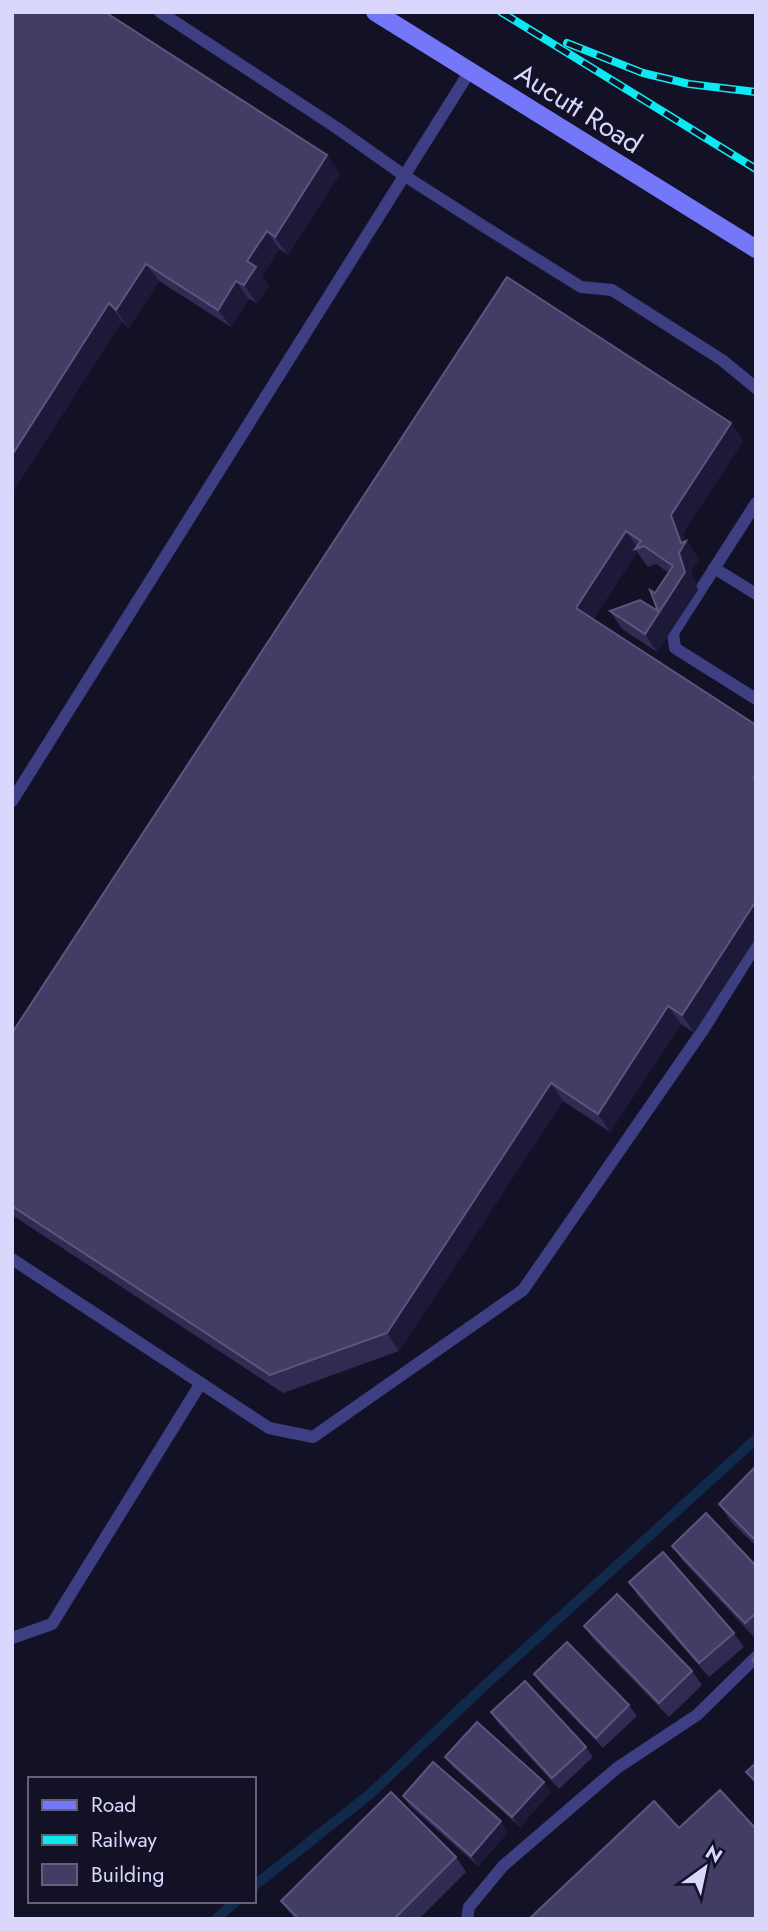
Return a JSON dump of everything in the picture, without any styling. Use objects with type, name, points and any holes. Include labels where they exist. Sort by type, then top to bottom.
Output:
[{"type":"street","name":"Aucutt Road","points":[[375,12],[756,249]]},
{"type":"lane","points":[[160,12],[405,176],[580,287],[612,290],[722,360],[756,388]]},
{"type":"lane","points":[[12,801],[470,71]]},
{"type":"lane","points":[[756,503],[673,633],[675,649],[756,699]]},
{"type":"lane","points":[[714,568],[756,594]]},
{"type":"lane","points":[[12,1259],[269,1428],[313,1437],[523,1290],[703,1030],[756,945]]},
{"type":"lane","points":[[12,1638],[52,1624],[201,1383]]},
{"type":"lane","points":[[467,1919],[469,1907],[503,1866],[617,1768],[696,1715],[756,1657]]},
{"type":"building","points":[[12,12],[105,12],[327,155],[275,237],[267,231],[247,261],[256,267],[244,285],[236,281],[218,310],[146,264],[116,310],[109,303],[12,455]]},
{"type":"building","points":[[507,277],[731,423],[671,515],[681,543],[686,541],[679,553],[685,572],[645,634],[610,611],[640,600],[658,611],[650,590],[655,593],[673,566],[644,546],[635,549],[641,541],[626,531],[576,608],[756,725],[756,901],[682,1015],[668,1006],[598,1114],[551,1083],[387,1333],[270,1375],[12,1206],[12,1033]]},
{"type":"building","points":[[756,1466],[756,1541],[719,1504]]},
{"type":"building","points":[[706,1513],[756,1566],[756,1613],[745,1623],[672,1546]]},
{"type":"building","points":[[663,1552],[734,1633],[699,1663],[629,1582]]},
{"type":"building","points":[[617,1594],[692,1671],[659,1703],[584,1626]]},
{"type":"building","points":[[567,1642],[629,1705],[596,1738],[534,1674]]},
{"type":"building","points":[[525,1681],[586,1747],[552,1778],[491,1712]]},
{"type":"building","points":[[477,1722],[544,1782],[512,1817],[445,1757]]},
{"type":"building","points":[[433,1762],[501,1821],[471,1856],[403,1796]]},
{"type":"building","points":[[756,1763],[756,1782],[746,1772]]},
{"type":"building","points":[[720,1790],[756,1829],[756,1919],[529,1919],[654,1801],[679,1828]]},
{"type":"building","points":[[391,1792],[456,1857],[394,1919],[299,1919],[281,1901]]},
{"type":"waterway","points":[[256,1884],[370,1794],[482,1688],[756,1439]]},
{"type":"waterway","points":[[216,1919],[234,1903]]},
{"type":"railway","points":[[501,12],[756,169]]},
{"type":"railway","points":[[567,43],[643,73],[689,84],[756,92]]}]
